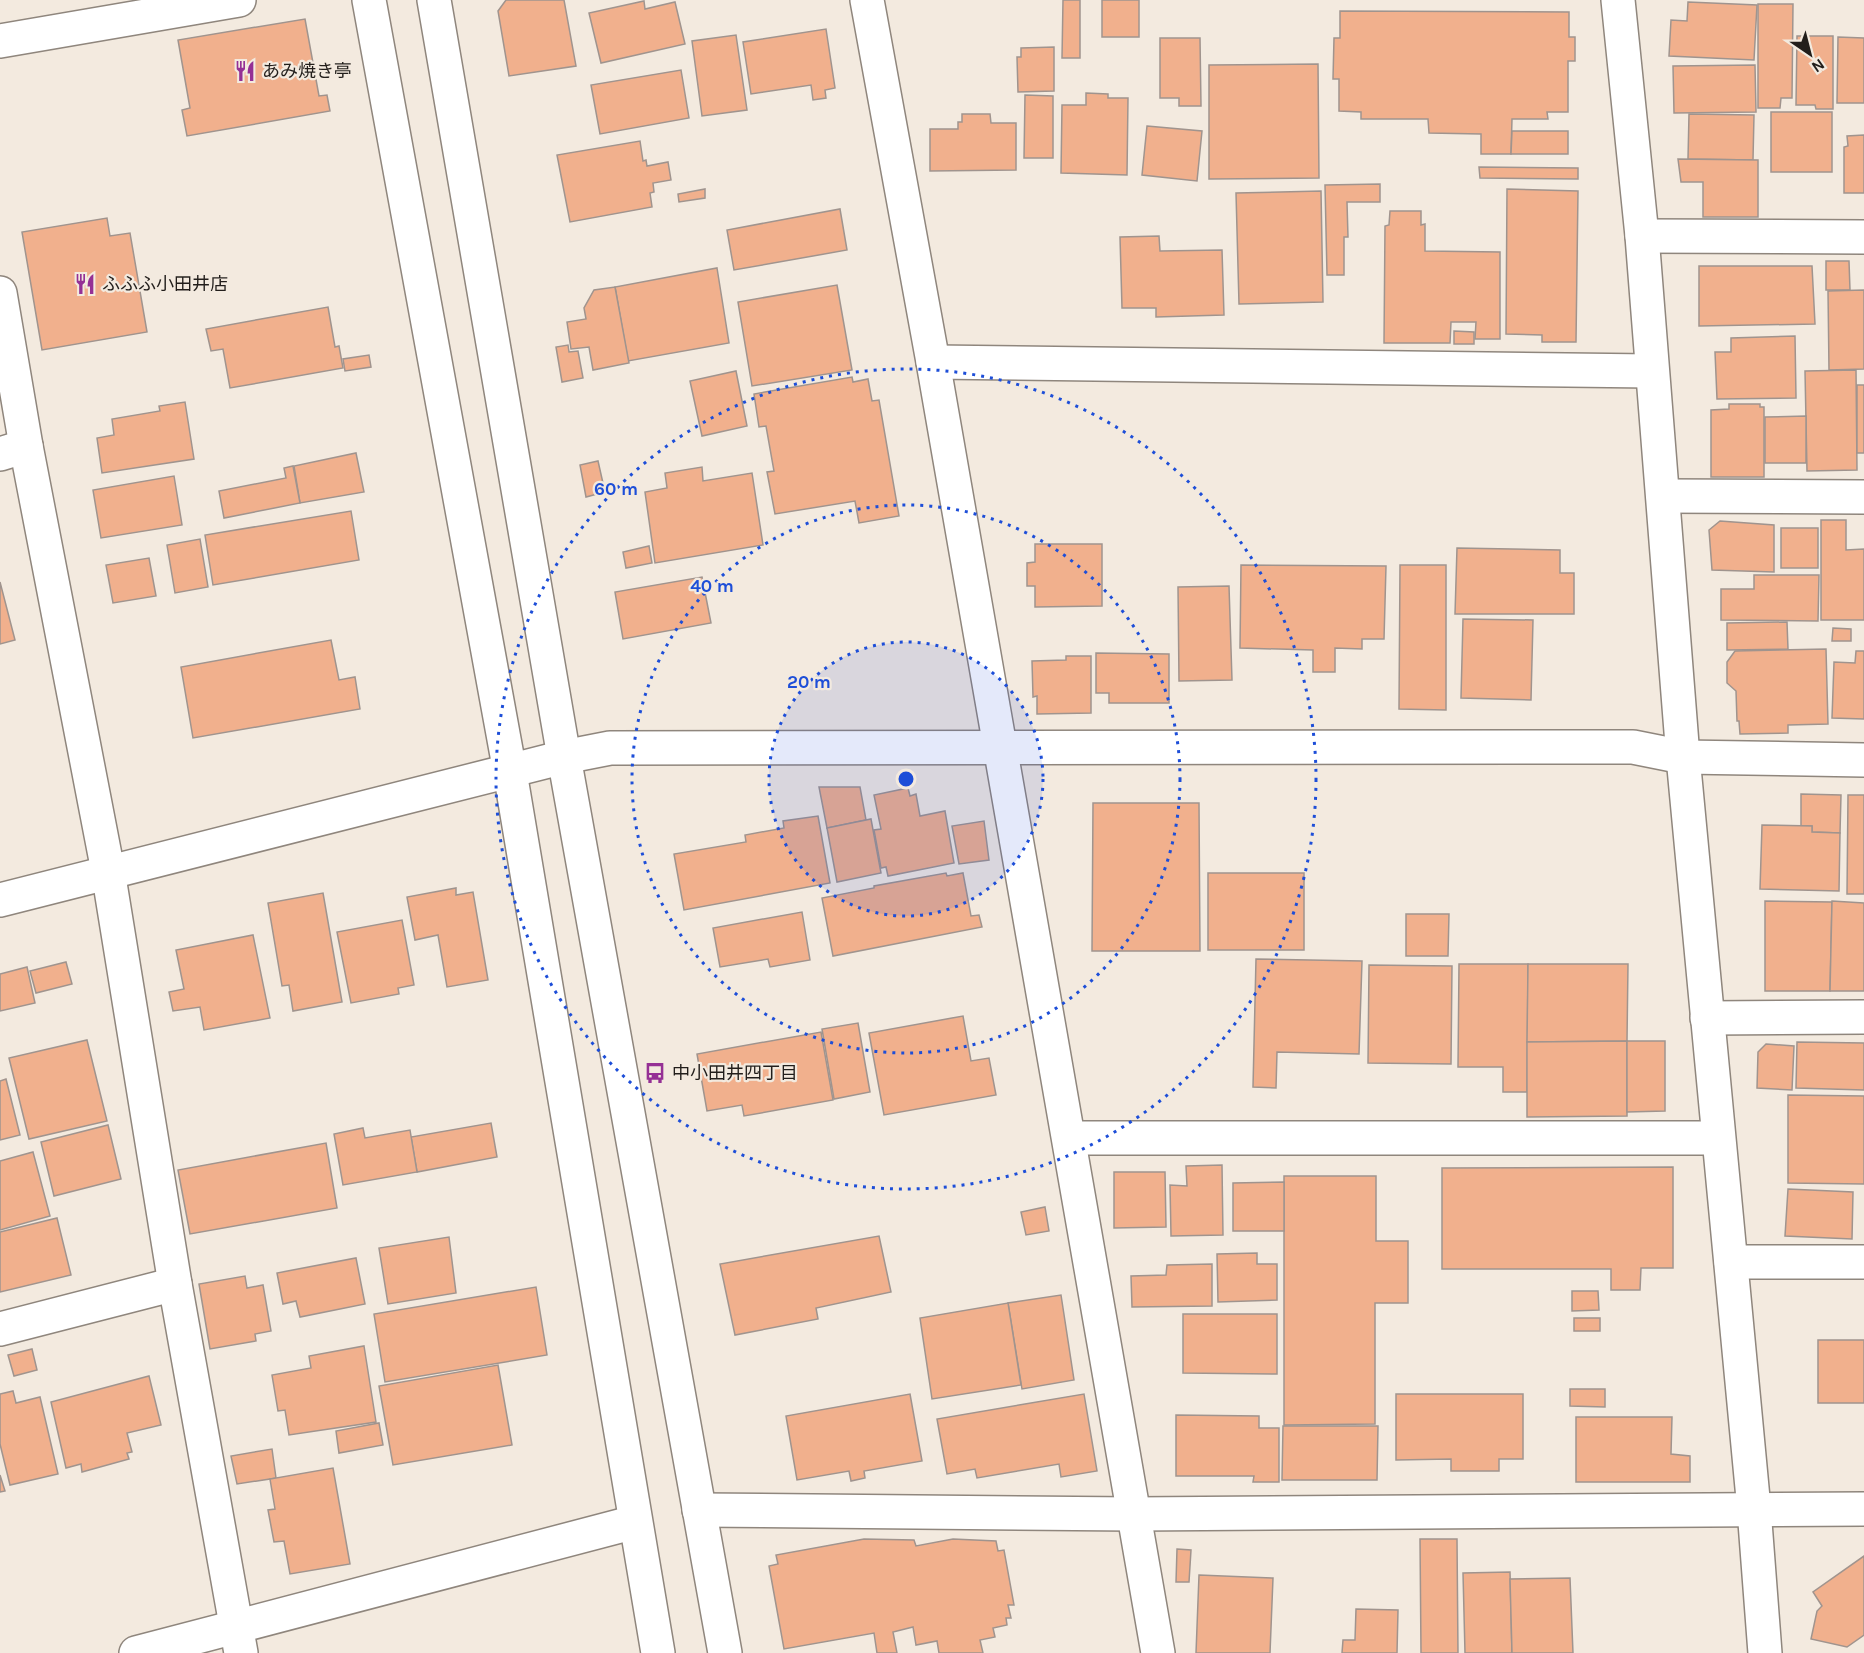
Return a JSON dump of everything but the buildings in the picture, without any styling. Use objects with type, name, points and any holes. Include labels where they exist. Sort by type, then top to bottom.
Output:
[{"type":"street","points":[[0,41],[239,0]]},
{"type":"street","points":[[369,0],[510,772],[658,1653]]},
{"type":"street","points":[[434,0],[564,757],[725,1653]]},
{"type":"street","points":[[867,0],[933,362],[1158,1653]]},
{"type":"street","points":[[1618,0],[1642,236],[1683,757],[1754,1509],[1764,1653]]},
{"type":"street","points":[[1642,236],[1864,237]]},
{"type":"street","points":[[0,293],[13,450],[108,871],[175,1284],[239,1640]]},
{"type":"street","points":[[933,362],[1652,371]]},
{"type":"street","points":[[1663,496],[1864,497]]},
{"type":"street","points":[[0,900],[564,757],[610,748],[1633,747],[1683,757],[1864,760]]},
{"type":"street","points":[[1707,1018],[1864,1017]]},
{"type":"street","points":[[1069,1138],[1718,1138]]},
{"type":"street","points":[[1731,1262],[1864,1262]]},
{"type":"street","points":[[0,1329],[175,1284]]},
{"type":"street","points":[[699,1510],[1134,1515],[1864,1509]]},
{"type":"street","points":[[136,1653],[239,1640],[635,1522]]},
{"type":"place","name":"あみ焼き亭","points":[[245,71]]},
{"type":"place","name":"ふふふ小田井店","points":[[85,284]]},
{"type":"place","name":"中小田井四丁目","points":[[655,1073]]}]
